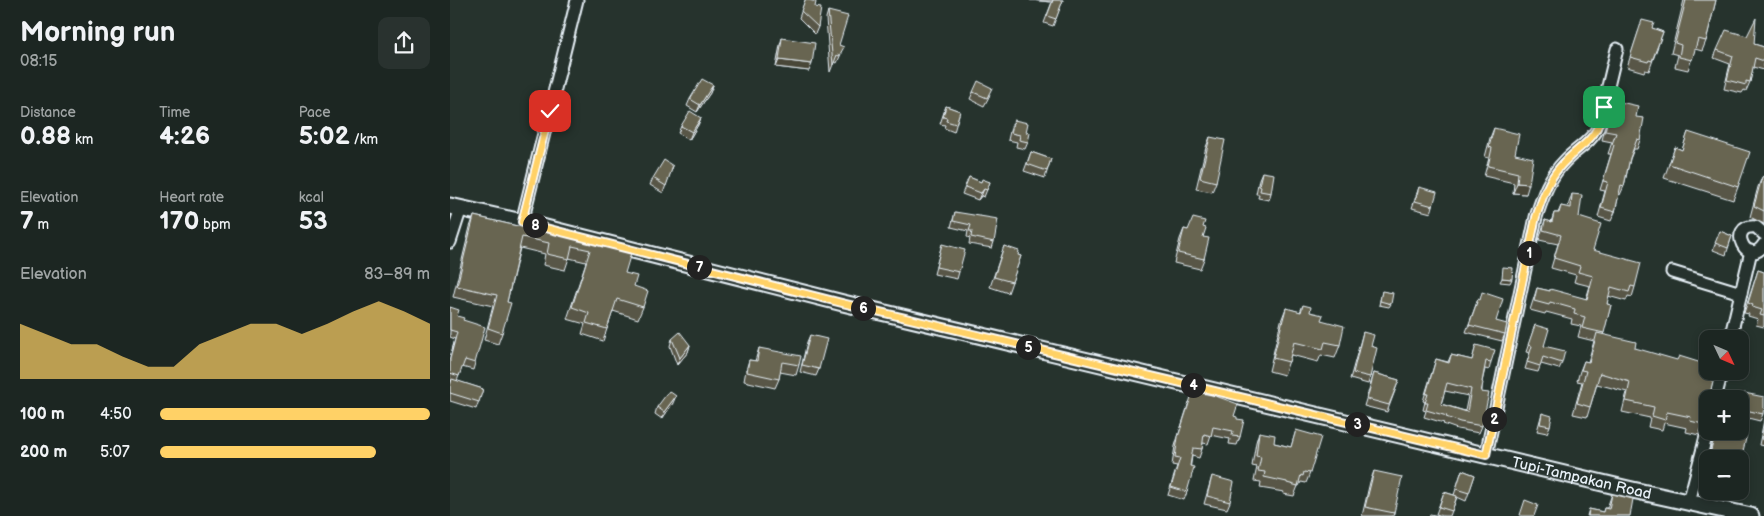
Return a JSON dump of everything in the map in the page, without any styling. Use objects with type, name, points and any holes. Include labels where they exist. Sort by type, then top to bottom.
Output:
[{"type":"main road","name":"Tupi-Tampakan Road","points":[[455,207],[522,222],[842,303],[1751,516]]},
{"type":"street","points":[[522,222],[577,0]]},
{"type":"street","points":[[1486,455],[1536,217],[1544,194],[1558,169],[1594,136],[1598,128],[1617,50]]},
{"type":"street","points":[[450,242],[455,207]]},
{"type":"street","points":[[1764,234],[1760,229],[1752,227],[1742,233],[1741,237],[1744,248],[1751,251],[1759,250],[1764,244]]},
{"type":"street","points":[[1732,330],[1751,251]]},
{"type":"street","points":[[1672,272],[1741,293]]},
{"type":"street","points":[[1690,502],[1705,440]]},
{"type":"building","points":[[805,0],[816,2],[815,7],[821,8],[818,27],[801,11]]},
{"type":"building","points":[[1053,0],[1063,0],[1056,19],[1047,16]]},
{"type":"building","points":[[1686,0],[1716,0],[1706,41],[1698,39],[1692,60],[1679,57],[1681,45],[1675,43]]},
{"type":"building","points":[[828,11],[848,16],[839,45],[844,47],[839,56],[837,55],[833,65]]},
{"type":"building","points":[[1756,18],[1754,44],[1764,47],[1764,61],[1755,58],[1750,82],[1746,81],[1746,85],[1727,80],[1733,56],[1717,50],[1726,30],[1747,36]]},
{"type":"building","points":[[1642,20],[1654,23],[1652,28],[1663,32],[1652,61],[1649,60],[1648,62],[1630,57]]},
{"type":"building","points":[[782,38],[815,43],[812,64],[779,60]]},
{"type":"building","points":[[702,79],[713,85],[700,105],[690,99]]},
{"type":"building","points":[[978,81],[992,88],[987,98],[973,92]]},
{"type":"building","points":[[1614,97],[1621,98],[1620,102],[1638,106],[1636,117],[1644,118],[1640,140],[1637,139],[1630,158],[1624,186],[1621,185],[1615,212],[1601,208],[1608,182],[1603,181],[1616,133],[1605,131]]},
{"type":"building","points":[[946,106],[960,111],[956,124],[946,121],[947,118],[943,117]]},
{"type":"building","points":[[690,111],[701,118],[692,132],[681,126]]},
{"type":"building","points":[[1014,120],[1028,123],[1026,132],[1030,133],[1028,142],[1019,140],[1020,135],[1011,133]]},
{"type":"building","points":[[1494,128],[1519,134],[1515,154],[1533,158],[1529,184],[1517,183],[1518,173],[1488,166],[1492,148],[1489,147]]},
{"type":"building","points":[[1688,132],[1750,152],[1738,187],[1669,164],[1675,147],[1682,150]]},
{"type":"building","points":[[1210,137],[1225,140],[1216,182],[1200,178]]},
{"type":"building","points":[[1031,152],[1051,159],[1047,171],[1027,164]]},
{"type":"building","points":[[664,160],[673,166],[666,186],[653,178]]},
{"type":"building","points":[[1262,172],[1274,174],[1271,193],[1260,191],[1261,187],[1259,186]]},
{"type":"building","points":[[1764,176],[1764,211],[1754,206],[1762,177]]},
{"type":"building","points":[[969,177],[981,182],[982,179],[990,182],[987,190],[984,189],[981,193],[965,187]]},
{"type":"building","points":[[1419,187],[1437,192],[1433,206],[1415,201]]},
{"type":"building","points":[[1572,194],[1582,195],[1579,217],[1601,224],[1593,250],[1641,263],[1635,287],[1631,286],[1629,292],[1611,287],[1607,304],[1611,305],[1604,333],[1582,328],[1585,317],[1574,314],[1575,309],[1550,302],[1549,305],[1534,301],[1537,288],[1550,291],[1550,289],[1587,299],[1593,276],[1578,272],[1580,266],[1554,258],[1561,235],[1543,230],[1545,220],[1552,222],[1554,213],[1559,213],[1561,206],[1571,208]]},
{"type":"building","points":[[955,212],[998,219],[994,242],[971,237],[972,231],[969,231],[971,225],[953,221]]},
{"type":"building","points":[[474,216],[539,231],[540,227],[586,237],[631,253],[625,273],[637,276],[634,286],[648,291],[643,307],[617,299],[607,329],[586,323],[589,313],[572,307],[590,250],[572,246],[569,259],[547,254],[549,243],[522,237],[507,302],[511,303],[502,333],[488,328],[497,295],[457,286]]},
{"type":"building","points":[[1193,218],[1205,221],[1203,227],[1206,228],[1203,237],[1209,238],[1204,259],[1178,253],[1184,229],[1188,230]]},
{"type":"building","points":[[1720,231],[1732,236],[1728,248],[1715,243]]},
{"type":"building","points":[[942,244],[965,250],[959,272],[936,267]]},
{"type":"building","points":[[1004,246],[1019,251],[1018,255],[1021,256],[1012,282],[994,277]]},
{"type":"building","points":[[1503,267],[1513,268],[1512,279],[1502,278]]},
{"type":"building","points":[[1758,270],[1764,272],[1764,316],[1760,315],[1762,310],[1752,307],[1753,305],[1748,303]]},
{"type":"building","points":[[1382,291],[1393,293],[1391,304],[1380,301]]},
{"type":"building","points":[[1482,292],[1503,299],[1496,321],[1507,324],[1505,334],[1469,325]]},
{"type":"building","points":[[1303,305],[1311,307],[1310,312],[1323,315],[1321,320],[1344,326],[1340,345],[1325,342],[1323,349],[1294,342],[1289,362],[1273,358],[1286,308],[1301,312]]},
{"type":"building","points":[[450,307],[459,310],[457,316],[464,318],[463,320],[485,327],[475,363],[465,360],[459,376],[450,373],[450,359],[457,332],[450,330]]},
{"type":"building","points":[[1535,325],[1549,329],[1544,346],[1565,351],[1562,363],[1543,357],[1540,366],[1527,362],[1532,346],[1528,345]]},
{"type":"building","points":[[680,332],[690,345],[680,358],[672,339]]},
{"type":"building","points":[[1363,332],[1374,335],[1371,346],[1377,348],[1370,377],[1353,373]]},
{"type":"building","points":[[1597,333],[1636,342],[1635,348],[1677,360],[1679,356],[1699,362],[1699,380],[1713,380],[1711,390],[1699,390],[1699,423],[1690,421],[1691,417],[1667,412],[1665,420],[1652,416],[1654,407],[1626,401],[1630,382],[1600,373],[1590,407],[1577,403],[1586,371],[1581,370],[1584,361],[1589,362]]},
{"type":"building","points":[[810,335],[827,339],[819,369],[802,365]]},
{"type":"building","points":[[1476,345],[1495,350],[1491,362],[1486,361],[1482,382],[1481,392],[1489,393],[1482,426],[1460,422],[1426,410],[1428,403],[1425,403],[1428,394],[1426,394],[1436,359],[1449,363],[1451,355],[1472,360]],"holes":[[[1447,383],[1471,389],[1467,412],[1441,404]]]},
{"type":"building","points":[[759,348],[801,356],[799,365],[782,362],[779,379],[747,372],[749,360],[757,361]]},
{"type":"building","points":[[1374,373],[1399,380],[1389,405],[1367,399]]},
{"type":"building","points":[[452,379],[483,389],[479,402],[450,393]]},
{"type":"building","points":[[669,391],[676,396],[664,412],[657,407]]},
{"type":"building","points":[[1196,392],[1213,395],[1238,404],[1234,416],[1237,419],[1244,420],[1240,437],[1232,436],[1233,431],[1213,427],[1211,436],[1204,434],[1202,449],[1193,448],[1190,466],[1194,467],[1187,492],[1171,487],[1180,458],[1175,457],[1178,437],[1192,394],[1195,395]]},
{"type":"building","points":[[1749,394],[1764,397],[1763,414],[1749,411]]},
{"type":"building","points":[[1542,413],[1552,416],[1550,426],[1540,424]]},
{"type":"building","points":[[1764,423],[1764,440],[1761,439]]},
{"type":"building","points":[[1296,430],[1321,437],[1310,473],[1304,472],[1303,476],[1301,475],[1298,486],[1264,477],[1265,472],[1258,471],[1261,457],[1256,456],[1259,432],[1275,435],[1274,443],[1291,447]]},
{"type":"building","points":[[1714,440],[1746,440],[1743,450],[1711,450]]},
{"type":"building","points":[[1462,470],[1475,475],[1469,493],[1456,489]]},
{"type":"building","points":[[1374,471],[1402,477],[1394,513],[1365,507]]},
{"type":"building","points":[[1212,476],[1234,482],[1230,502],[1207,496]]},
{"type":"building","points":[[1444,492],[1457,496],[1452,511],[1439,507]]},
{"type":"building","points":[[1612,494],[1633,499],[1630,516],[1588,516],[1589,509],[1603,512],[1604,508],[1609,509]]},
{"type":"building","points":[[1525,500],[1538,505],[1534,516],[1520,515]]},
{"type":"route","points":[[550,111],[522,222],[842,303],[1486,455],[1522,292],[1536,217],[1550,180],[1566,160],[1594,136],[1602,118],[1604,107]]}]
